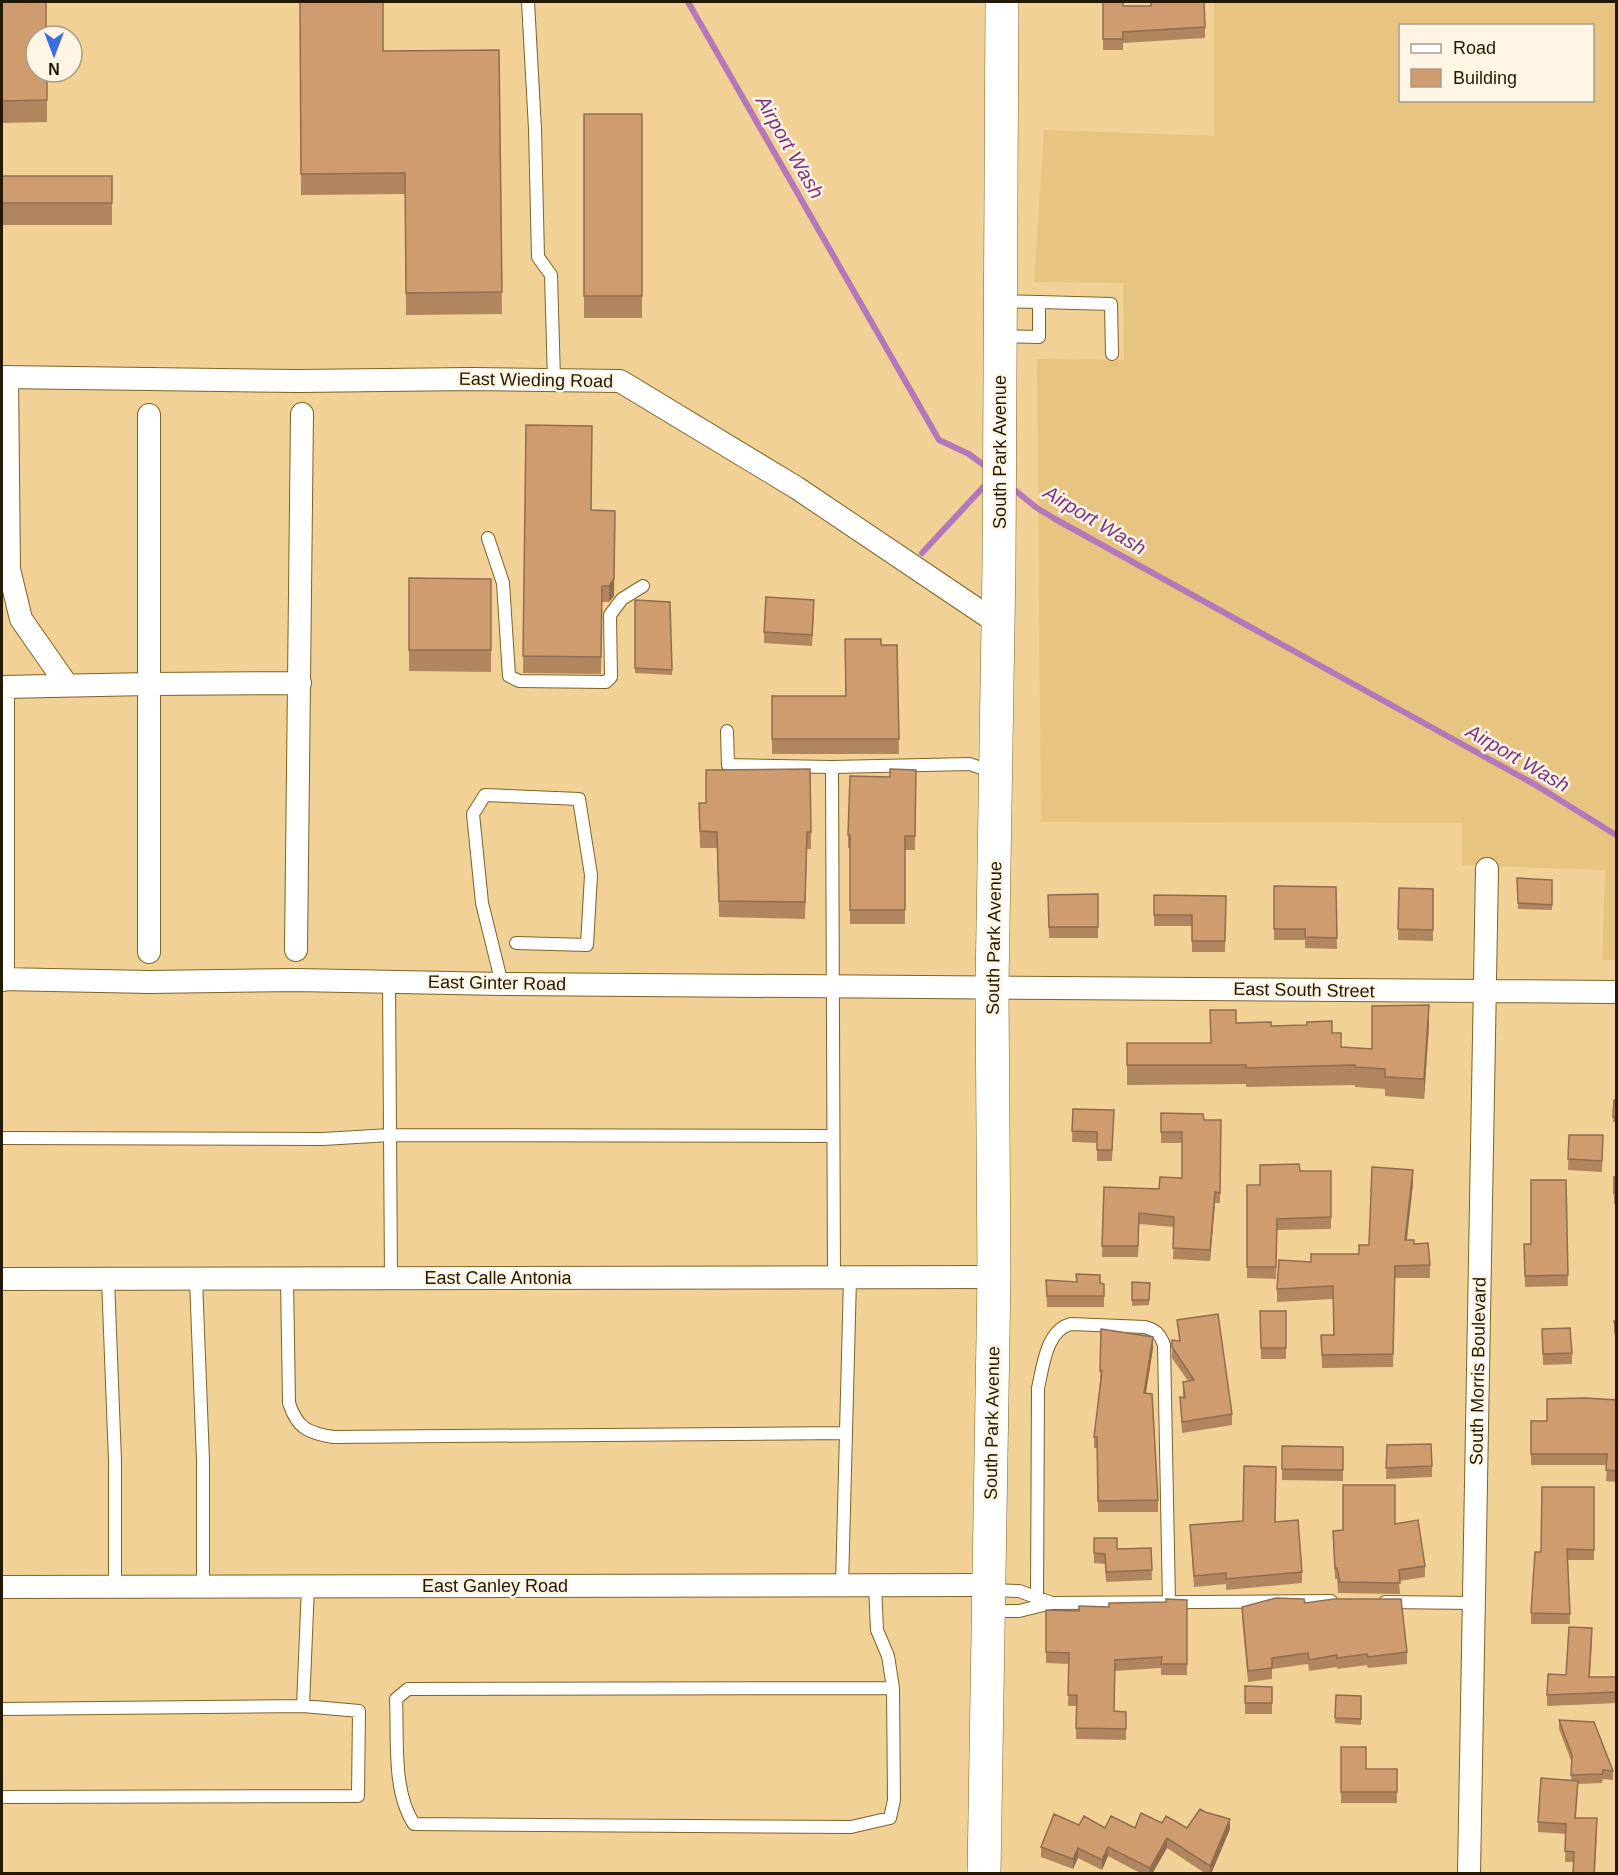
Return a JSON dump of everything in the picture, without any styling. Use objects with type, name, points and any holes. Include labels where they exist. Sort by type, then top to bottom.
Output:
[{"type":"main road","name":"South Park Avenue","points":[[984,1874],[994,1277],[993,987],[999,624],[1002,2]]},
{"type":"street","name":"East Wieding Road","points":[[4,377],[299,381],[471,379],[620,381],[797,488],[999,624]]},
{"type":"street","points":[[4,377],[9,569],[21,619],[67,686]]},
{"type":"street","points":[[296,950],[302,414]]},
{"type":"street","points":[[149,416],[149,952]]},
{"type":"street","points":[[2,980],[2,687],[300,684]]},
{"type":"street","name":"South Morris Boulevard","points":[[1469,1874],[1487,869]]},
{"type":"street","name":"East Ginter Road","points":[[2,980],[993,987]]},
{"type":"street","name":"East South Street","points":[[993,987],[1617,992]]},
{"type":"street","name":"East Calle Antonia","points":[[2,1279],[994,1277]]},
{"type":"street","name":"East Ganley Road","points":[[2,1587],[875,1585],[989,1595]]},
{"type":"lane","points":[[528,2],[535,129],[538,257],[551,275],[554,380]]},
{"type":"lane","points":[[1001,301],[1111,304],[1112,354]]},
{"type":"lane","points":[[1001,336],[1039,337],[1039,302]]},
{"type":"lane","points":[[488,538],[504,583],[509,676],[519,681],[606,682],[611,677],[610,615],[622,599],[643,586]]},
{"type":"lane","points":[[727,730],[728,765],[832,767],[970,764],[996,774]]},
{"type":"lane","points":[[832,767],[833,1136],[842,1278],[846,1433],[842,1586]]},
{"type":"lane","points":[[502,984],[482,903],[473,814],[485,795],[579,799],[591,875],[587,945],[516,944]]},
{"type":"lane","points":[[389,981],[391,1278]]},
{"type":"lane","points":[[2,1138],[323,1139],[390,1135],[833,1136]]},
{"type":"lane","points":[[108,1279],[115,1461],[115,1587]]},
{"type":"lane","points":[[196,1279],[203,1461],[203,1586]]},
{"type":"lane","points":[[286,1279],[288,1403],[294,1418],[304,1428],[316,1434],[333,1437],[846,1433]]},
{"type":"lane","points":[[1037,1597],[1038,1388],[1044,1361],[1052,1339],[1063,1326],[1071,1324],[1113,1325],[1155,1330],[1164,1345],[1169,1602]]},
{"type":"lane","points":[[875,1585],[878,1630],[888,1656],[892,1688],[894,1800],[890,1818],[851,1827],[414,1824],[407,1813],[400,1791],[396,1699],[408,1689],[892,1688]]},
{"type":"lane","points":[[303,1706],[308,1586]]},
{"type":"lane","points":[[989,1595],[1019,1591],[1052,1603]]},
{"type":"lane","points":[[989,1595],[1019,1611],[1052,1603],[1339,1602]]},
{"type":"lane","points":[[1374,1602],[1474,1603]]},
{"type":"lane","points":[[2,1709],[303,1706],[359,1711],[357,1796],[2,1797]]},
{"type":"shaded area","points":[[1214,2],[1616,2],[1616,960],[1602,960],[1605,870],[1462,865],[1462,823],[1041,822],[1037,359],[1124,360],[1123,283],[1034,282],[1044,130],[1214,136]]},
{"type":"building","points":[[2,2],[46,2],[46,24],[24,24],[24,84],[47,84],[47,100],[2,101]]},
{"type":"building","points":[[300,2],[383,2],[383,51],[499,50],[502,292],[406,293],[405,173],[301,174]]},
{"type":"building","points":[[1103,2],[1123,2],[1123,6],[1151,6],[1151,2],[1204,2],[1205,27],[1123,32],[1123,39],[1103,39]]},
{"type":"building","points":[[584,114],[642,114],[642,296],[584,296]]},
{"type":"building","points":[[2,176],[112,176],[112,203],[2,203]]},
{"type":"building","points":[[526,425],[592,426],[591,510],[615,511],[614,579],[609,586],[602,586],[601,657],[523,656]]},
{"type":"building","points":[[409,578],[491,579],[491,650],[409,650]]},
{"type":"building","points":[[766,597],[814,600],[812,635],[764,632]]},
{"type":"building","points":[[635,600],[670,602],[672,670],[635,668]]},
{"type":"building","points":[[845,639],[881,639],[881,645],[897,645],[899,739],[772,739],[772,696],[846,696]]},
{"type":"building","points":[[810,769],[811,832],[807,832],[805,902],[719,901],[717,832],[700,831],[699,803],[706,803],[706,770]]},
{"type":"building","points":[[890,769],[916,770],[915,836],[905,836],[905,910],[850,910],[850,835],[848,835],[850,776],[890,777]]},
{"type":"building","points":[[1517,878],[1552,880],[1552,905],[1518,903]]},
{"type":"building","points":[[1274,886],[1336,887],[1337,938],[1305,937],[1305,929],[1274,929]]},
{"type":"building","points":[[1399,888],[1433,889],[1433,930],[1398,929]]},
{"type":"building","points":[[1098,894],[1098,927],[1049,927],[1048,895]]},
{"type":"building","points":[[1154,895],[1226,896],[1225,941],[1192,941],[1192,915],[1154,915]]},
{"type":"building","points":[[1429,1005],[1424,1079],[1385,1077],[1385,1069],[1355,1067],[1355,1065],[1246,1068],[1246,1065],[1127,1065],[1127,1043],[1211,1043],[1210,1010],[1236,1010],[1236,1023],[1271,1022],[1271,1026],[1307,1025],[1307,1022],[1332,1021],[1332,1033],[1341,1033],[1341,1047],[1372,1049],[1372,1006]]},
{"type":"building","points":[[1614,1100],[1617,1100],[1617,1117],[1613,1117]]},
{"type":"building","points":[[1073,1109],[1114,1110],[1112,1150],[1097,1150],[1097,1132],[1072,1131]]},
{"type":"building","points":[[1161,1113],[1203,1114],[1204,1120],[1221,1120],[1220,1193],[1215,1192],[1210,1250],[1173,1248],[1174,1217],[1139,1213],[1138,1246],[1102,1246],[1104,1187],[1159,1189],[1160,1177],[1182,1178],[1182,1132],[1161,1132]]},
{"type":"building","points":[[1569,1135],[1603,1135],[1602,1161],[1568,1159]]},
{"type":"building","points":[[1299,1164],[1300,1171],[1331,1171],[1331,1217],[1277,1219],[1276,1267],[1247,1267],[1247,1185],[1260,1185],[1260,1165]]},
{"type":"building","points":[[1372,1167],[1413,1170],[1405,1240],[1414,1240],[1414,1244],[1428,1243],[1430,1265],[1395,1266],[1393,1354],[1322,1355],[1321,1335],[1334,1335],[1333,1286],[1277,1289],[1279,1260],[1311,1262],[1311,1254],[1359,1254],[1359,1245],[1369,1245]]},
{"type":"building","points":[[1614,1177],[1617,1177],[1617,1193],[1614,1193]]},
{"type":"building","points":[[1531,1180],[1566,1180],[1568,1275],[1525,1276],[1524,1244],[1531,1244]]},
{"type":"building","points":[[1076,1274],[1100,1275],[1100,1283],[1104,1284],[1104,1296],[1047,1296],[1046,1280],[1077,1282]]},
{"type":"building","points":[[1132,1282],[1150,1283],[1149,1300],[1132,1300]]},
{"type":"building","points":[[1260,1311],[1286,1311],[1286,1348],[1261,1348]]},
{"type":"building","points":[[1218,1314],[1232,1414],[1182,1422],[1180,1397],[1185,1398],[1183,1382],[1194,1380],[1172,1347],[1172,1340],[1180,1341],[1177,1320]]},
{"type":"building","points":[[1570,1328],[1572,1353],[1543,1354],[1542,1329]]},
{"type":"building","points":[[1101,1329],[1153,1337],[1144,1393],[1152,1394],[1158,1500],[1098,1501],[1097,1437],[1094,1437],[1102,1371],[1100,1371]]},
{"type":"building","points":[[1547,1399],[1617,1400],[1617,1471],[1606,1470],[1607,1454],[1531,1454],[1531,1421],[1547,1421]]},
{"type":"building","points":[[1431,1444],[1432,1466],[1386,1468],[1387,1445]]},
{"type":"building","points":[[1282,1446],[1343,1447],[1343,1470],[1282,1469]]},
{"type":"building","points":[[1244,1466],[1276,1467],[1275,1522],[1298,1520],[1302,1572],[1226,1579],[1226,1573],[1194,1576],[1190,1525],[1243,1521]]},
{"type":"building","points":[[1343,1485],[1395,1485],[1395,1524],[1418,1520],[1425,1566],[1399,1570],[1400,1583],[1338,1582],[1340,1582],[1337,1568],[1335,1568],[1333,1531],[1343,1530]]},
{"type":"building","points":[[1542,1487],[1594,1487],[1594,1550],[1567,1549],[1570,1614],[1531,1613],[1535,1552],[1541,1552]]},
{"type":"building","points":[[1094,1538],[1117,1538],[1117,1549],[1151,1548],[1152,1570],[1106,1572],[1105,1554],[1094,1553]]},
{"type":"building","points":[[1276,1598],[1304,1599],[1305,1603],[1334,1599],[1401,1599],[1407,1652],[1368,1657],[1367,1654],[1337,1658],[1337,1655],[1309,1660],[1308,1653],[1272,1658],[1272,1668],[1248,1671],[1242,1607]]},
{"type":"building","points":[[1166,1599],[1187,1600],[1187,1664],[1161,1664],[1162,1657],[1115,1660],[1114,1711],[1126,1712],[1126,1729],[1076,1728],[1077,1695],[1068,1695],[1069,1653],[1046,1652],[1046,1610],[1079,1611],[1079,1606],[1109,1607],[1109,1603],[1166,1602]]},
{"type":"building","points":[[1569,1627],[1592,1628],[1589,1677],[1617,1677],[1617,1692],[1547,1695],[1548,1674],[1566,1675]]},
{"type":"building","points":[[1245,1686],[1272,1687],[1272,1703],[1245,1703]]},
{"type":"building","points":[[1336,1695],[1361,1696],[1361,1719],[1335,1718]]},
{"type":"building","points":[[1559,1720],[1594,1722],[1613,1771],[1603,1770],[1602,1774],[1571,1775],[1572,1755]]},
{"type":"building","points":[[1341,1747],[1366,1747],[1366,1769],[1397,1769],[1397,1792],[1341,1792]]},
{"type":"building","points":[[1541,1778],[1578,1781],[1575,1818],[1597,1818],[1594,1874],[1573,1874],[1574,1852],[1565,1851],[1566,1824],[1538,1822]]},
{"type":"building","points":[[1200,1809],[1230,1819],[1210,1866],[1167,1838],[1150,1868],[1108,1847],[1102,1860],[1078,1848],[1073,1859],[1041,1847],[1054,1814],[1079,1825],[1084,1816],[1105,1828],[1111,1816],[1135,1828],[1141,1813],[1162,1823],[1166,1816],[1187,1828]]},
{"type":"waterway","name":"Airport Wash","points":[[688,2],[939,440],[969,454],[989,469]]},
{"type":"waterway","points":[[922,553],[987,483]]},
{"type":"waterway","name":"Airport Wash","points":[[1011,487],[1055,519],[1534,784],[1616,835]]}]
